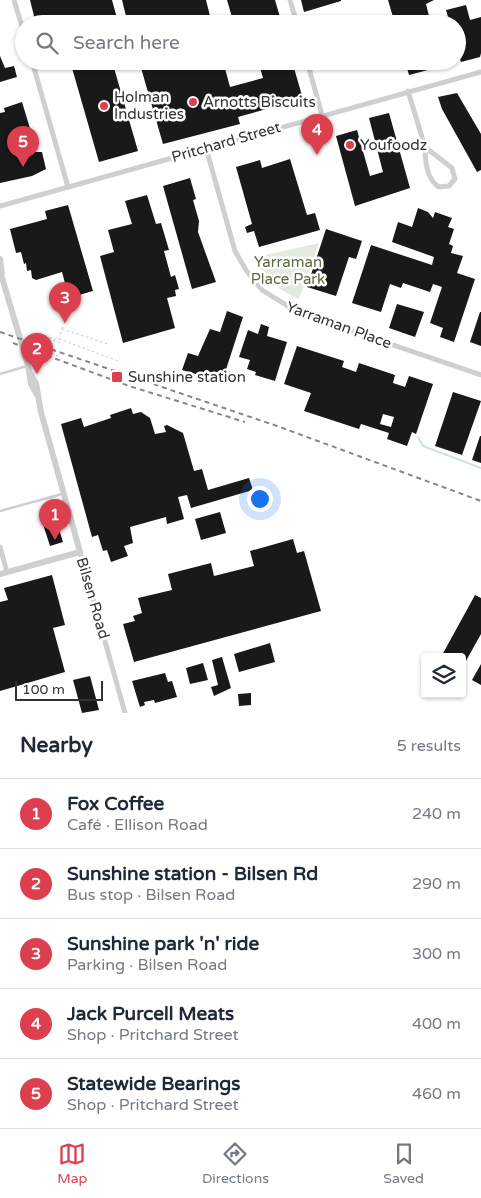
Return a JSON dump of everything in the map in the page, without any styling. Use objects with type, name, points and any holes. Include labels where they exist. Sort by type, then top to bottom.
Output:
[{"type":"street","points":[[14,0],[19,15]]},
{"type":"street","points":[[290,0],[294,15]]},
{"type":"street","points":[[35,70],[68,187]]},
{"type":"street","points":[[309,70],[322,116]]},
{"type":"street","name":"Pritchard Street","points":[[0,206],[481,72]]},
{"type":"street","points":[[408,91],[433,182],[439,187],[449,186],[455,179],[452,168],[425,148]]},
{"type":"street","name":"Yarraman Place","points":[[206,148],[233,246],[246,270],[262,290],[286,307],[299,313],[481,375]]},
{"type":"street","name":"Bilsen Road","points":[[0,259],[1,273],[31,375],[31,384],[37,396],[125,713]]},
{"type":"street","points":[[0,547],[4,573],[80,552]]},
{"type":"lane","points":[[0,374],[28,365]]},
{"type":"lane","points":[[0,511],[64,493]]},
{"type":"path","points":[[64,324],[67,316]]},
{"type":"path","points":[[60,334],[63,328],[108,344]]},
{"type":"path","points":[[40,334],[59,338],[118,360]]},
{"type":"path","points":[[43,335],[62,344]]},
{"type":"path","points":[[37,348],[58,356]]},
{"type":"green space","name":"Yarraman Place Park","points":[[319,243],[299,299],[272,283],[252,258]]},
{"type":"building","points":[[30,0],[112,0],[116,15],[34,15]]},
{"type":"building","points":[[122,0],[206,0],[210,15],[126,15]]},
{"type":"building","points":[[227,0],[275,0],[279,15],[231,15]]},
{"type":"building","points":[[301,0],[341,0],[341,1],[304,12]]},
{"type":"building","points":[[388,0],[434,0],[426,4],[429,15],[392,15]]},
{"type":"building","points":[[466,5],[470,20],[481,17],[480,57],[466,61],[466,15],[447,15],[446,10]]},
{"type":"building","points":[[0,56],[5,68],[14,66],[17,77],[0,82]]},
{"type":"building","name":"Holman Industries","points":[[73,70],[115,70],[138,151],[99,162]]},
{"type":"building","name":"Arnotts Biscuits","points":[[142,70],[225,70],[230,87],[263,78],[261,70],[295,70],[303,99],[238,117],[240,124],[163,144]]},
{"type":"building","points":[[408,70],[428,70],[409,75]]},
{"type":"building","points":[[457,93],[481,134],[481,170],[477,172],[442,109],[438,97]]},
{"type":"building","points":[[22,102],[32,135],[34,134],[36,140],[32,141],[35,152],[42,152],[46,169],[32,176],[0,183],[0,113],[5,112],[4,108]]},
{"type":"building","points":[[389,113],[410,188],[355,206],[336,136],[357,130],[370,176],[383,172],[369,118]]},
{"type":"building","points":[[290,159],[307,215],[315,213],[320,230],[259,247],[254,231],[247,233],[245,227],[252,224],[236,167],[260,160],[262,168]]},
{"type":"building","points":[[190,178],[196,199],[193,200],[199,221],[198,232],[216,282],[192,289],[163,186]]},
{"type":"building","points":[[147,195],[156,224],[161,223],[169,250],[164,251],[171,277],[175,275],[179,289],[175,290],[176,296],[167,298],[175,328],[123,343],[100,256],[114,252],[108,230],[132,224],[125,201]]},
{"type":"building","points":[[68,205],[93,291],[69,298],[62,272],[36,280],[32,278],[31,270],[27,271],[21,252],[16,253],[10,229],[47,219],[45,211]]},
{"type":"building","points":[[418,208],[428,212],[433,218],[435,212],[452,218],[448,227],[454,229],[449,244],[453,246],[451,253],[463,256],[457,273],[475,279],[454,342],[440,337],[443,328],[430,323],[442,287],[433,284],[430,292],[403,283],[401,288],[390,284],[381,312],[352,303],[371,245],[432,265],[434,257],[392,242],[398,222],[412,227]]},
{"type":"building","points":[[326,229],[362,241],[356,259],[349,257],[336,296],[307,287]]},
{"type":"building","points":[[397,304],[424,312],[415,337],[389,328]]},
{"type":"building","points":[[227,311],[243,317],[222,382],[182,370],[188,353],[198,356],[210,329],[220,332]]},
{"type":"building","points":[[481,312],[481,346],[470,342]]},
{"type":"building","points":[[261,324],[269,327],[267,336],[287,342],[275,381],[255,375],[256,372],[247,369],[250,360],[239,357],[248,330],[258,334]]},
{"type":"building","points":[[297,346],[344,361],[342,367],[356,372],[359,363],[395,375],[393,383],[405,387],[409,376],[433,384],[416,434],[412,432],[407,446],[387,439],[389,433],[361,424],[359,429],[304,411],[311,393],[284,384]],"holes":[[[383,414],[394,417],[391,427],[380,424]]]},
{"type":"building","points":[[453,392],[481,401],[462,455],[435,446]]},
{"type":"building","points":[[131,408],[133,414],[141,412],[150,418],[155,434],[166,432],[164,426],[167,425],[183,433],[194,471],[202,469],[208,490],[249,478],[253,490],[191,508],[187,495],[178,497],[184,519],[167,524],[166,517],[130,527],[133,543],[124,546],[128,556],[111,562],[107,550],[103,551],[98,535],[92,537],[61,424],[81,418],[84,427],[111,418],[110,415]]},
{"type":"building","points":[[481,436],[481,463],[472,460]]},
{"type":"building","points":[[220,512],[226,533],[201,540],[195,519]]},
{"type":"building","points":[[54,514],[63,542],[50,546],[41,518]]},
{"type":"building","points":[[293,539],[297,553],[304,551],[321,611],[134,662],[123,624],[135,621],[133,616],[142,613],[138,598],[172,590],[168,574],[211,563],[214,576],[254,566],[250,551]]},
{"type":"building","points":[[52,575],[65,625],[53,628],[65,672],[0,691],[0,602],[8,600],[4,588]]},
{"type":"building","points":[[475,595],[481,598],[481,634],[466,661],[466,653],[443,653]]},
{"type":"building","points":[[270,643],[275,662],[239,672],[234,654]]},
{"type":"building","points":[[222,657],[231,688],[214,696],[211,687],[218,685],[212,660]]},
{"type":"building","points":[[203,663],[208,680],[190,684],[186,668]]},
{"type":"building","points":[[481,664],[481,685],[472,680]]},
{"type":"building","points":[[165,673],[168,682],[172,681],[177,697],[155,703],[154,700],[144,702],[145,705],[140,707],[132,681]]},
{"type":"building","points":[[90,676],[99,710],[82,713],[73,680]]},
{"type":"building","points":[[251,693],[251,705],[239,706],[238,694]]},
{"type":"waterway","points":[[418,437],[423,446],[481,468]]},
{"type":"railway","points":[[0,332],[277,426],[481,501]]},
{"type":"railway","points":[[13,343],[129,386],[245,422]]},
{"type":"place","name":"Arnotts Biscuits","points":[[193,102]]},
{"type":"place","name":"Holman Industries","points":[[104,106]]},
{"type":"place","name":"Youfoodz","points":[[350,145]]},
{"type":"place","name":"Jack Purcell Meats","points":[[317,155]]},
{"type":"place","name":"Statewide Bearings","points":[[23,167]]},
{"type":"place","name":"Sunshine park 'n' ride","points":[[65,323]]},
{"type":"place","name":"Sunshine station - Bilsen Rd","points":[[37,374]]},
{"type":"place","name":"Sunshine station","points":[[117,377]]},
{"type":"place","name":"Fox Coffee","points":[[55,540]]}]
